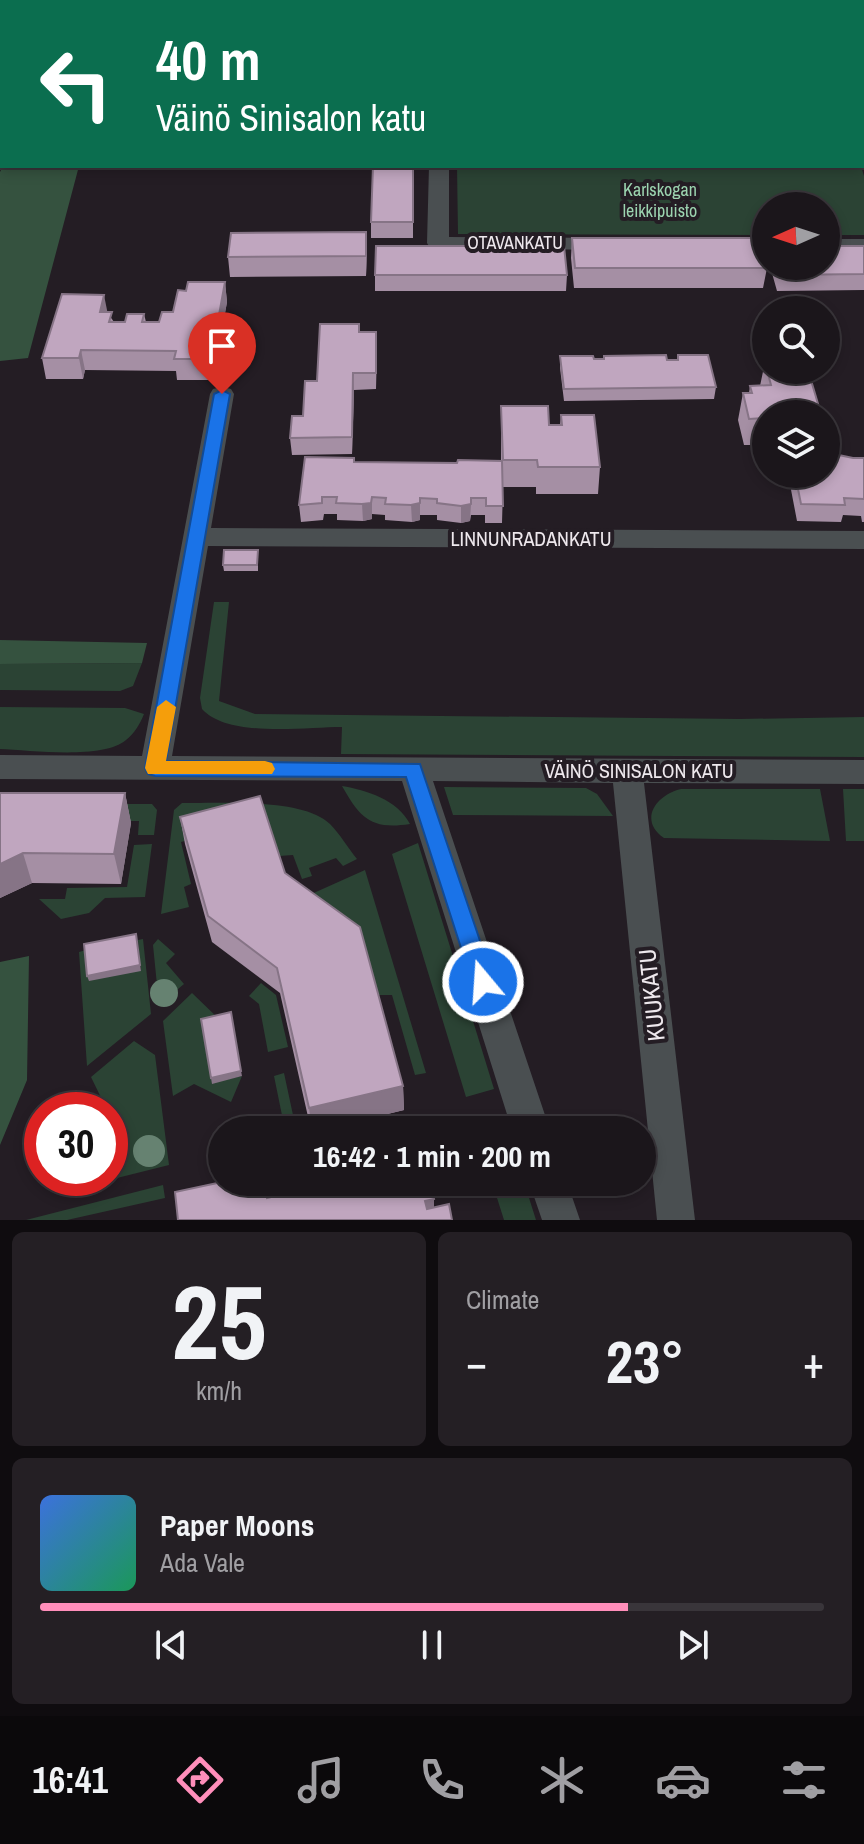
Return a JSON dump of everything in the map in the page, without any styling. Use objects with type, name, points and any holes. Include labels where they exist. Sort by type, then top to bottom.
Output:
[{"type":"street","name":"OTAVANKATU","points":[[439,168],[438,243],[628,244]]},
{"type":"street","points":[[840,245],[864,245]]},
{"type":"street","points":[[155,768],[222,394]]},
{"type":"street","name":"LINNUNRADANKATU","points":[[197,537],[864,540]]},
{"type":"street","name":"VÄINÖ SINISALON KATU","points":[[0,767],[864,772]]},
{"type":"street","points":[[413,769],[526,1116]]},
{"type":"street","name":"KUUKATU","points":[[627,771],[676,1220]]},
{"type":"street","points":[[553,1196],[561,1220]]},
{"type":"green space","points":[[2,168],[78,168],[28,358],[0,361]]},
{"type":"green space","name":"Karlskogan leikkipuisto","points":[[457,168],[862,168],[864,235],[840,235],[840,192],[752,192],[752,235],[458,234]]},
{"type":"green space","points":[[214,602],[229,602],[219,701],[255,714],[740,719],[864,717],[864,757],[341,754],[342,727],[248,727],[214,718],[202,709],[200,698]]},
{"type":"green space","points":[[0,640],[147,643],[142,663],[0,664]]},
{"type":"green space","points":[[142,663],[133,686],[120,691],[0,690],[0,664]]},
{"type":"green space","points":[[0,707],[125,708],[144,714],[132,735],[115,746],[84,752],[47,752],[0,749]]},
{"type":"green space","points":[[342,786],[371,793],[390,802],[410,824],[385,825],[368,819],[361,814]]},
{"type":"green space","points":[[444,787],[586,788],[597,794],[613,816],[453,815]]},
{"type":"green space","points":[[681,789],[820,789],[830,841],[664,838],[652,824],[653,809],[664,797]]},
{"type":"green space","points":[[843,789],[864,789],[864,841],[846,841]]},
{"type":"green space","points":[[182,803],[259,804],[300,809],[330,824],[357,859],[343,866],[336,858],[309,868],[312,876],[302,879],[293,855],[279,856],[265,820],[181,842],[191,884],[184,887],[189,907],[161,914],[174,810]]},
{"type":"green space","points":[[49,804],[152,804],[157,810],[154,835],[138,835],[139,821],[18,821]]},
{"type":"green space","points":[[418,843],[494,1089],[466,1097],[392,854]]},
{"type":"green space","points":[[152,844],[145,897],[105,898],[89,913],[61,919],[39,899],[65,899],[67,888],[127,887],[134,845]]},
{"type":"green space","points":[[365,870],[426,1073],[415,1075],[392,995],[378,995],[307,896]]},
{"type":"green space","points":[[143,939],[151,1014],[87,1066],[79,952],[86,950],[141,971],[138,940]]},
{"type":"green space","points":[[158,939],[175,954],[166,963],[184,984],[159,1005],[153,945]]},
{"type":"green space","points":[[29,956],[27,1080],[0,1145],[0,962]]},
{"type":"green space","points":[[261,983],[276,995],[288,1047],[268,1052],[259,1004],[249,996]]},
{"type":"green space","points":[[192,993],[220,1020],[212,1083],[242,1076],[231,1102],[194,1084],[173,1096],[163,1021]]},
{"type":"green space","points":[[134,1041],[155,1055],[169,1165],[128,1175],[128,1092],[98,1092],[91,1077]]},
{"type":"green space","points":[[284,1073],[293,1116],[282,1116],[274,1076]]},
{"type":"green space","points":[[163,1185],[165,1198],[67,1220],[26,1220],[128,1196]]},
{"type":"green space","points":[[496,1196],[528,1196],[536,1220],[504,1220]]},
{"type":"building","points":[[373,168],[413,168],[413,222],[371,222]]},
{"type":"building","points":[[366,232],[366,256],[228,257],[231,233]]},
{"type":"building","points":[[572,238],[752,238],[752,268],[575,268]]},
{"type":"building","points":[[376,246],[564,246],[567,275],[375,275]]},
{"type":"building","points":[[840,246],[864,246],[864,274],[840,274]]},
{"type":"building","points":[[188,282],[225,282],[211,359],[174,359],[176,351],[81,350],[79,358],[42,358],[62,294],[104,295],[100,312],[112,312],[109,322],[125,322],[127,314],[144,314],[142,322],[159,322],[162,312],[173,312],[178,290],[186,291]]},
{"type":"building","points":[[320,324],[359,324],[359,332],[376,332],[376,373],[353,373],[352,437],[290,438],[292,416],[303,416],[305,381],[317,381]]},
{"type":"building","points":[[666,355],[667,360],[678,360],[678,355],[708,355],[716,387],[564,389],[560,356],[604,359],[604,356]]},
{"type":"building","points":[[812,384],[817,400],[752,400],[752,419],[749,419],[743,393],[752,393],[750,386]]},
{"type":"building","points":[[501,406],[548,406],[549,425],[562,425],[561,415],[594,415],[600,467],[538,467],[537,460],[503,460]]},
{"type":"building","points":[[840,455],[864,458],[864,499],[844,498],[845,505],[801,504],[798,488],[840,488]]},
{"type":"building","points":[[305,457],[354,458],[354,462],[502,461],[503,506],[486,506],[486,498],[471,498],[471,504],[461,506],[420,498],[420,503],[411,505],[385,504],[386,498],[372,497],[371,503],[362,504],[336,503],[337,497],[322,497],[322,503],[299,505]]},
{"type":"building","points":[[224,550],[258,550],[257,565],[223,565]]},
{"type":"building","points":[[0,793],[125,793],[114,854],[23,853],[0,864]]},
{"type":"building","points":[[260,796],[285,873],[360,927],[403,1086],[309,1108],[277,968],[208,916],[180,817]]},
{"type":"building","points":[[136,934],[140,965],[87,976],[84,944]]},
{"type":"building","points":[[231,1012],[241,1071],[211,1078],[201,1019]]},
{"type":"building","points":[[208,1185],[208,1196],[433,1196],[434,1199],[425,1201],[427,1209],[449,1204],[452,1220],[178,1220],[175,1192]]},
{"type":"slow traffic","points":[[166,707],[155,768],[265,769]]},
{"type":"route","points":[[222,394],[155,768],[413,769],[483,982]]}]
